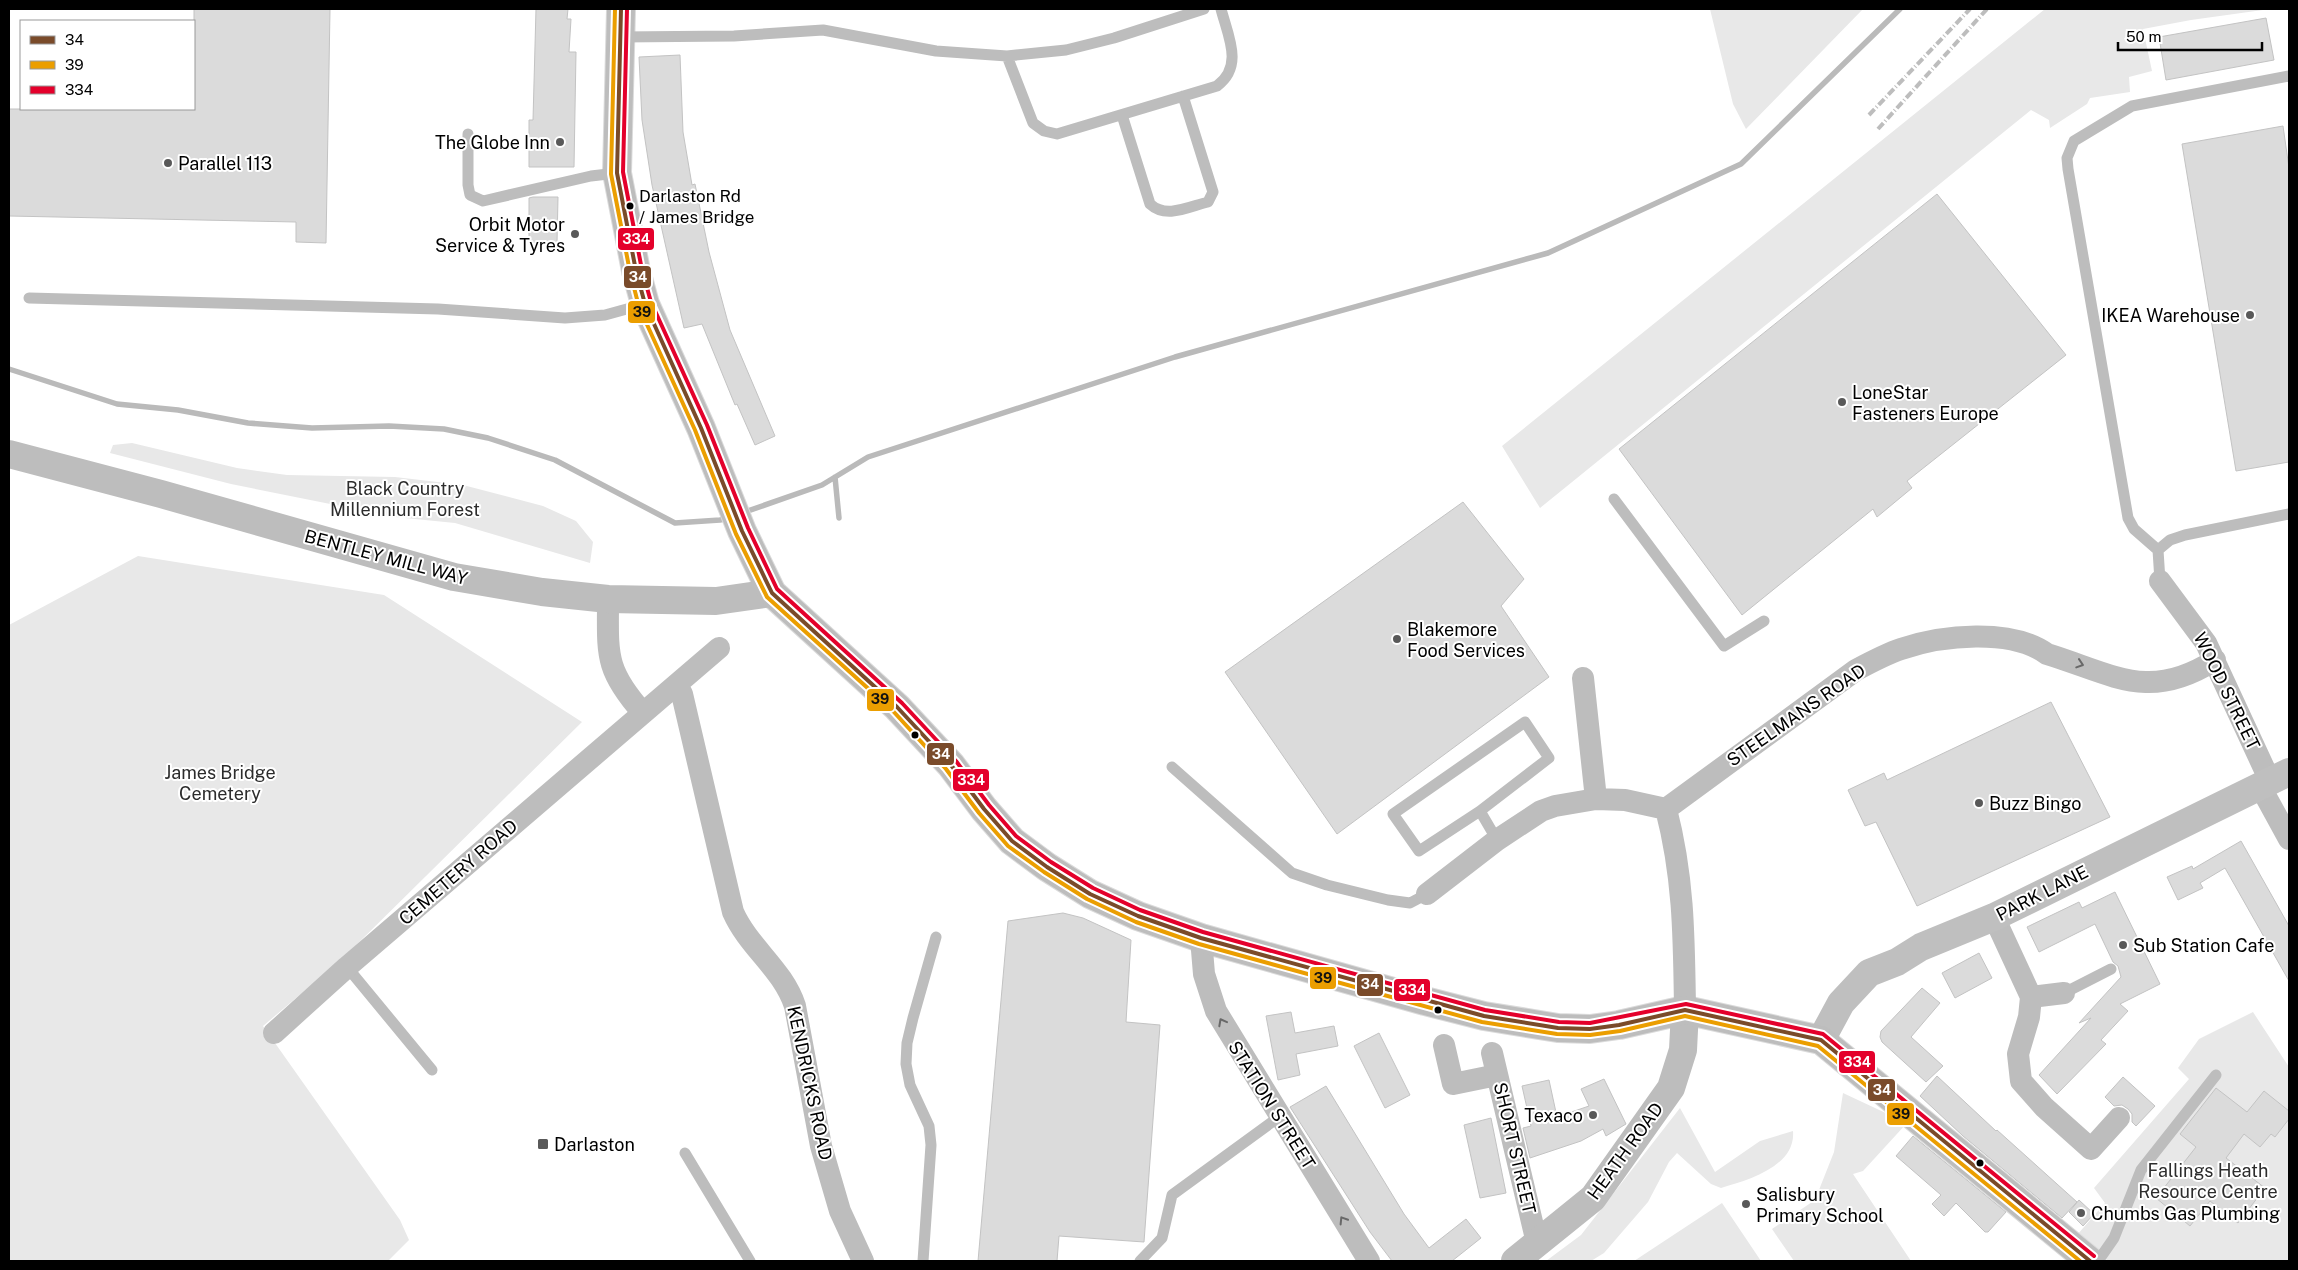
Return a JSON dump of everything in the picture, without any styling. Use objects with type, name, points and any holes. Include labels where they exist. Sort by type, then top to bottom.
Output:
[{"type":"main road","points":[[621,9],[617,173],[636,271],[645,304],[701,428],[742,532],[772,593],[897,707],[951,765],[984,809],[1012,841],[1047,867],[1090,894],[1138,916],[1201,938],[1425,1002],[1524,1024],[1590,1029],[1619,1025],[1685,1010],[1821,1040],[2090,1261]]},
{"type":"main road","name":"BENTLEY MILL WAY","points":[[9,454],[161,494],[454,577],[542,592],[608,599],[722,601],[772,593]]},
{"type":"main road","name":"PARK LANE","points":[[1821,1040],[1841,1003],[1869,973],[1897,962],[1921,947],[1994,917],[2273,779]]},
{"type":"main road","name":"HEATH ROAD","points":[[1515,1261],[1593,1198],[1671,1088],[1683,1050],[1685,1010]]},
{"type":"street","name":"WOOD STREET","points":[[2160,581],[2196,627],[2215,660],[2273,779],[2289,839]]},
{"type":"street","points":[[608,599],[609,658],[614,676],[643,713]]},
{"type":"street","name":"STEELMANS ROAD","points":[[1666,809],[1830,688],[1879,658],[1900,649],[1940,639],[1973,637],[2005,639],[2035,645],[2047,654],[2134,682],[2152,684],[2193,674],[2215,660]]},
{"type":"street","name":"CEMETERY ROAD","points":[[274,1033],[346,967],[719,648]]},
{"type":"street","points":[[1583,678],[1596,799]]},
{"type":"street","name":"KENDRICKS ROAD","points":[[677,685],[682,694],[733,912],[741,930],[790,991],[795,1006],[824,1156],[840,1211],[862,1261]]},
{"type":"street","points":[[1427,894],[1497,840],[1541,811],[1555,806],[1596,799],[1625,800],[1666,809],[1676,848],[1682,896],[1685,1010]]},
{"type":"street","points":[[1994,917],[2031,997],[2029,1017],[2018,1054],[2021,1081],[2044,1108],[2091,1149],[2119,1118]]},
{"type":"street","name":"STATION STREET","points":[[1201,938],[1204,974],[1216,1011],[1279,1117],[1369,1261]]},
{"type":"street","points":[[2031,997],[2064,993]]},
{"type":"street","points":[[1444,1046],[1453,1084],[1497,1075]]},
{"type":"street","name":"SHORT STREET","points":[[1492,1053],[1537,1243]]},
{"type":"lane","points":[[620,38],[734,36],[823,30],[936,51],[1007,56],[1066,50],[1104,41],[1204,9]]},
{"type":"lane","points":[[1007,56],[1033,123],[1044,132],[1057,134],[1217,86],[1227,79],[1232,68],[1232,48],[1221,9]]},
{"type":"lane","points":[[2160,581],[2158,550],[2134,529],[2128,518],[2068,169],[2069,149],[2074,141],[2086,132],[2132,106],[2289,76]]},
{"type":"lane","points":[[1122,115],[1150,204],[1157,211],[1167,213],[1208,202],[1213,192],[1183,96]]},
{"type":"lane","points":[[468,134],[468,185],[470,195],[483,201],[591,176],[617,173]]},
{"type":"lane","points":[[30,298],[438,309],[566,318],[605,315],[645,304]]},
{"type":"lane","points":[[1614,499],[1724,646],[1764,621]]},
{"type":"lane","points":[[2158,550],[2170,540],[2185,534],[2289,514]]},
{"type":"lane","points":[[1525,722],[1549,758],[1480,811],[1419,851],[1393,814],[1525,722]]},
{"type":"lane","points":[[1172,767],[1292,873],[1328,885],[1388,900],[1410,903],[1427,894]]},
{"type":"lane","points":[[1480,811],[1497,840]]},
{"type":"lane","points":[[923,1261],[931,1145],[929,1126],[910,1084],[906,1064],[907,1043],[912,1018],[936,937]]},
{"type":"lane","points":[[346,967],[432,1070]]},
{"type":"lane","points":[[2064,993],[2111,969]]},
{"type":"lane","points":[[2098,1261],[2117,1232],[2141,1170],[2216,1075]]},
{"type":"lane","points":[[1140,1261],[1162,1238],[1172,1195],[1279,1117]]},
{"type":"lane","points":[[685,1153],[750,1261]]},
{"type":"green space","points":[[1710,9],[1863,9],[1746,129],[1733,104]]},
{"type":"green space","points":[[2045,9],[2270,9],[2143,29],[2152,71],[2129,77],[2130,92],[2090,98],[2087,104],[2050,128],[2049,120],[2031,110],[1540,508],[1502,446]]},
{"type":"green space","name":"Black Country Millennium Forest","points":[[132,443],[237,468],[287,475],[395,477],[463,485],[543,506],[576,521],[593,542],[590,563],[455,523],[395,517],[231,484],[110,453],[113,445]]},
{"type":"green space","name":"James Bridge Cemetery","points":[[138,556],[384,595],[582,722],[342,959],[263,1026],[400,1220],[409,1240],[388,1261],[9,1261],[9,625]]},
{"type":"green space","name":"Fallings Heath Resource Centre","points":[[2253,1012],[2289,1067],[2289,1261],[2108,1261],[2077,1235],[2105,1203],[2094,1188],[2189,1079],[2178,1068],[2199,1039]]},
{"type":"green space","points":[[1843,1093],[1907,1123],[1863,1171],[1853,1174],[1911,1261],[1794,1261],[1772,1229],[1815,1200],[1834,1152]]},
{"type":"green space","points":[[1680,1108],[1715,1172],[1760,1141],[1793,1131],[1792,1143],[1787,1154],[1769,1170],[1744,1181],[1721,1188],[1711,1184],[1677,1153],[1669,1162],[1648,1202],[1604,1253],[1591,1261],[1546,1261],[1581,1235]]},
{"type":"green space","points":[[1722,1203],[1761,1261],[1634,1261]]},
{"type":"building","name":"Parallel 113","points":[[194,9],[330,9],[326,243],[296,242],[296,222],[9,216],[9,109],[195,110]]},
{"type":"building","points":[[536,9],[568,9],[567,19],[571,19],[569,52],[576,52],[574,167],[529,167],[529,120],[533,120]]},
{"type":"building","points":[[2266,18],[2274,60],[2166,80],[2159,37]]},
{"type":"building","points":[[680,55],[683,132],[692,185],[695,184],[709,252],[730,330],[775,436],[755,445],[737,404],[735,405],[702,324],[684,328],[652,185],[642,120],[639,57]]},
{"type":"building","name":"IKEA Warehouse","points":[[2283,126],[2289,168],[2289,462],[2236,471],[2182,144]]},
{"type":"building","name":"LoneStar Fasteners Europe","points":[[1937,194],[2066,355],[1907,481],[1912,488],[1877,517],[1873,509],[1742,615],[1619,449]]},
{"type":"building","points":[[558,197],[557,243],[529,243],[529,198]]},
{"type":"building","name":"Blakemore Food Services","points":[[1463,502],[1524,579],[1501,606],[1549,677],[1337,834],[1225,672]]},
{"type":"building","name":"Buzz Bingo","points":[[2051,702],[2110,817],[1917,906],[1876,822],[1865,826],[1848,790],[1884,773],[1887,780]]},
{"type":"building","points":[[2241,841],[2289,926],[2289,981],[2225,868],[2200,883],[2203,888],[2178,900],[2167,877],[2192,866],[2193,869]]},
{"type":"building","points":[[2115,892],[2160,984],[2120,1004],[2128,1011],[2101,1040],[2106,1044],[2057,1094],[2039,1075],[2091,1018],[2079,1023],[2121,977],[2118,966],[2113,962],[2095,924],[2039,952],[2027,927],[2079,902],[2082,908]]},
{"type":"building","points":[[1063,913],[1083,918],[1131,940],[1126,1022],[1160,1025],[1144,1242],[1059,1236],[1057,1261],[978,1261],[1008,921]]},
{"type":"building","points":[[1979,953],[1992,978],[1955,998],[1942,973]]},
{"type":"building","points":[[1922,988],[1940,1003],[1911,1037],[1943,1066],[1926,1082],[1882,1042],[1880,1037],[1881,1031]]},
{"type":"building","points":[[1291,1012],[1295,1033],[1334,1026],[1338,1046],[1296,1054],[1300,1075],[1278,1080],[1266,1016]]},
{"type":"building","points":[[1379,1033],[1410,1095],[1385,1108],[1354,1046]]},
{"type":"building","points":[[1937,1076],[2077,1202],[2062,1218],[1963,1136],[1920,1096]]},
{"type":"building","points":[[2123,1077],[2155,1106],[2136,1126],[2132,1122],[2132,1114],[2128,1109],[2122,1105],[2114,1106],[2105,1097]]},
{"type":"building","name":"Texaco","points":[[1604,1079],[1626,1124],[1606,1136],[1603,1129],[1581,1141],[1530,1158],[1523,1128],[1531,1126],[1522,1086],[1549,1080],[1557,1117],[1589,1106],[1581,1089]]},
{"type":"building","points":[[1326,1086],[1404,1214],[1429,1248],[1466,1219],[1481,1238],[1452,1261],[1392,1261],[1370,1232],[1290,1107]]},
{"type":"building","name":"Fallings Heath Resource Centre","points":[[2216,1088],[2247,1112],[2264,1091],[2289,1111],[2289,1119],[2275,1137],[2271,1134],[2260,1147],[2244,1134],[2226,1158],[2265,1188],[2238,1223],[2210,1201],[2190,1226],[2156,1198],[2196,1147],[2180,1134]]},
{"type":"building","points":[[1491,1118],[1506,1193],[1480,1198],[1464,1125]]},
{"type":"building","points":[[1913,1136],[2006,1212],[1988,1232],[1985,1232],[1956,1203],[1944,1216],[1932,1204],[1941,1195],[1896,1156]]},
{"type":"building","name":"Chumbs Gas Plumbing","points":[[2079,1200],[2094,1214],[2083,1226],[2069,1212]]},
{"type":"waterway","points":[[742,513],[822,485],[868,457],[1175,357],[1548,253],[1741,164],[1900,9]]},
{"type":"waterway","points":[[9,369],[117,404],[178,410],[248,423],[312,428],[389,426],[444,429],[488,438],[555,460],[675,523],[729,518]]},
{"type":"waterway","points":[[835,477],[839,518]]},
{"type":"railway","points":[[1869,115],[1970,9]]},
{"type":"railway","points":[[1878,129],[1987,9]]},
{"type":"transit line","name":"39","points":[[615,9],[611,174],[630,272],[639,307],[695,430],[736,534],[767,597],[893,711],[946,769],[979,813],[1008,846],[1044,872],[1087,899],[1136,922],[1199,944],[1482,1022],[1557,1034],[1590,1035],[1620,1031],[1685,1016],[1818,1046],[2080,1261]]},
{"type":"transit line","name":"34","points":[[621,9],[617,173],[636,271],[645,304],[701,428],[742,531],[772,593],[897,707],[951,765],[984,809],[1012,841],[1047,867],[1090,894],[1138,916],[1201,938],[1484,1016],[1558,1028],[1590,1029],[1619,1025],[1685,1010],[1821,1040],[2090,1261]]},
{"type":"transit line","name":"334","points":[[627,9],[623,172],[642,270],[651,302],[707,425],[748,528],[777,589],[902,703],[956,761],[989,805],[1016,836],[1051,862],[1093,888],[1140,910],[1203,932],[1485,1010],[1559,1022],[1590,1023],[1686,1004],[1823,1034],[2094,1256]]},
{"type":"place","name":"The Globe Inn","points":[[560,142]]},
{"type":"place","name":"Parallel 113","points":[[168,163]]},
{"type":"place","name":"Darlaston Rd / James Bridge","points":[[630,206]]},
{"type":"place","name":"Orbit Motor Service & Tyres","points":[[575,234]]},
{"type":"place","name":"IKEA Warehouse","points":[[2250,315]]},
{"type":"place","name":"LoneStar Fasteners Europe","points":[[1842,402]]},
{"type":"place","name":"Blakemore Food Services","points":[[1397,639]]},
{"type":"place","name":"Buzz Bingo","points":[[1979,803]]},
{"type":"place","name":"Sub Station Cafe","points":[[2123,945]]},
{"type":"place","name":"Texaco","points":[[1593,1115]]},
{"type":"place","name":"Darlaston","points":[[543,1144]]},
{"type":"place","name":"Salisbury Primary School","points":[[1746,1204]]},
{"type":"place","name":"Chumbs Gas Plumbing","points":[[2081,1213]]}]
